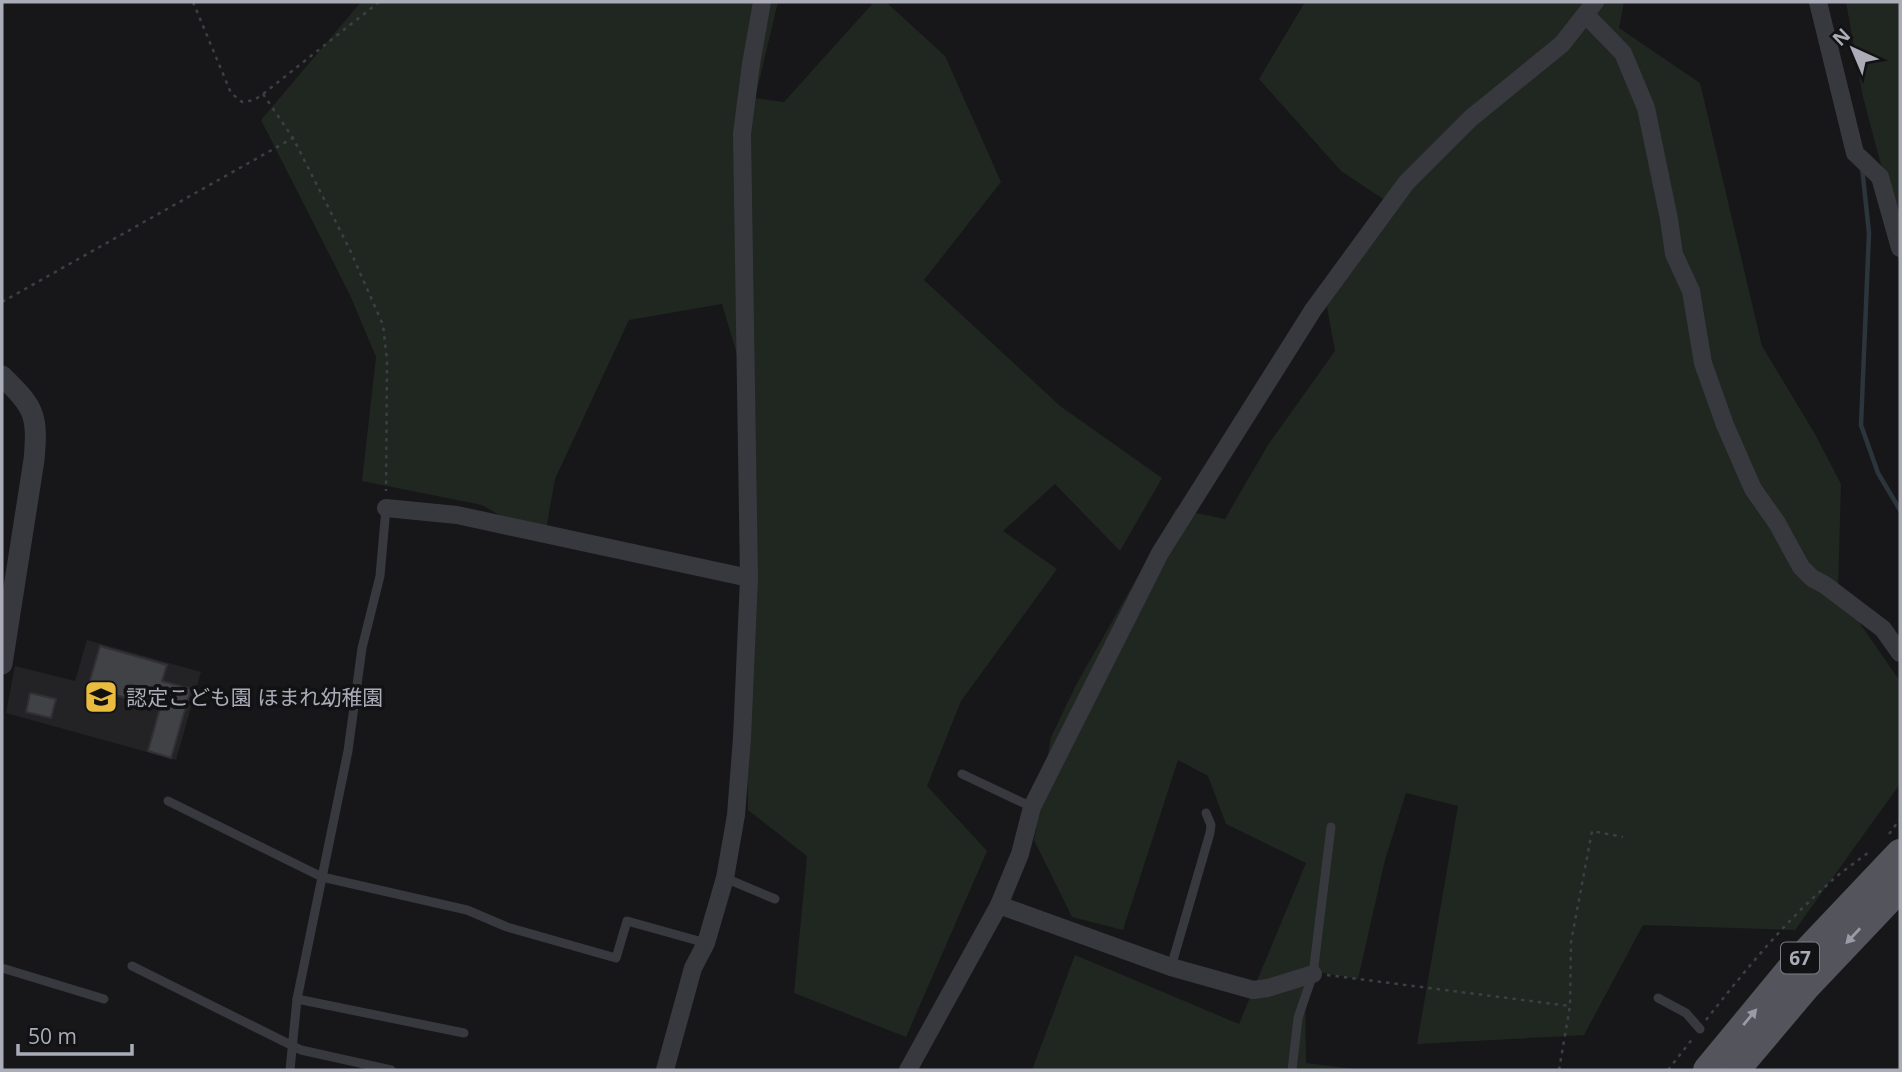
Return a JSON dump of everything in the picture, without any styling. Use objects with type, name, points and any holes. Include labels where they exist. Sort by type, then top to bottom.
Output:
[{"type":"main road","name":"67","points":[[1707,1070],[1886,848]]},
{"type":"main road","name":"67","points":[[1736,1070],[1807,986],[1900,888]]},
{"type":"street","points":[[665,1070],[693,968],[706,943],[724,878],[736,815],[750,578],[743,134],[762,2]]},
{"type":"street","points":[[1818,2],[1855,153],[1880,177],[1900,248]]},
{"type":"street","points":[[908,1070],[999,905],[1020,854],[1032,807],[1160,553],[1313,310],[1406,183],[1471,117],[1562,44],[1591,8],[1623,53],[1646,108],[1674,254],[1691,291],[1703,363],[1725,425],[1753,489],[1777,523],[1801,566],[1812,578],[1883,629],[1900,653]]},
{"type":"street","points":[[2,376],[24,398],[33,414],[36,432],[2,664]]},
{"type":"street","points":[[386,508],[457,515],[750,578]]},
{"type":"street","points":[[999,905],[1171,967],[1253,990],[1313,974]]},
{"type":"lane","points":[[290,1070],[297,999],[348,751],[362,648],[380,576],[386,508]]},
{"type":"lane","points":[[962,774],[1032,807]]},
{"type":"lane","points":[[168,801],[322,877],[467,910],[507,927],[616,958],[627,922],[706,943]]},
{"type":"lane","points":[[1171,967],[1210,833],[1211,825],[1206,813]]},
{"type":"lane","points":[[1292,1070],[1298,1018],[1313,974],[1331,827]]},
{"type":"lane","points":[[724,878],[775,899]]},
{"type":"lane","points":[[132,965],[302,1050],[391,1070]]},
{"type":"lane","points":[[2,968],[104,999]]},
{"type":"lane","points":[[297,999],[464,1033]]},
{"type":"lane","points":[[1658,999],[1686,1013],[1700,1029]]},
{"type":"path","points":[[193,2],[230,93],[242,102],[254,100],[379,2]]},
{"type":"path","points":[[262,94],[293,138],[350,250],[383,325],[387,360],[386,508]]},
{"type":"path","points":[[2,302],[293,138]]},
{"type":"path","points":[[1668,1070],[1748,967],[1787,924],[1827,884],[1886,848],[1900,819]]},
{"type":"path","points":[[1559,1070],[1570,1006],[1571,942],[1592,831],[1623,837]]},
{"type":"path","points":[[1313,974],[1570,1006]]},
{"type":"shaded area","points":[[361,2],[778,2],[755,98],[784,102],[874,2],[886,2],[945,56],[1001,182],[924,280],[1060,406],[1162,478],[1120,551],[1055,484],[1003,531],[1057,569],[961,701],[927,786],[987,851],[906,1037],[794,993],[807,856],[748,810],[746,628],[754,412],[722,304],[629,320],[555,479],[544,541],[482,505],[362,481],[376,357],[350,295],[261,120]]},
{"type":"shaded area","points":[[1305,2],[1624,2],[1619,28],[1700,83],[1762,346],[1815,434],[1841,484],[1838,592],[1900,681],[1900,784],[1795,930],[1643,925],[1584,1035],[1417,1044],[1458,806],[1406,793],[1385,860],[1358,979],[1305,970],[1306,1063],[1363,1070],[1032,1070],[1075,955],[1239,1024],[1306,863],[1226,824],[1208,776],[1178,760],[1123,930],[1072,917],[1034,840],[1051,737],[1076,685],[1176,509],[1225,519],[1268,445],[1335,351],[1323,285],[1395,207],[1341,171],[1259,79]]},
{"type":"shaded area","points":[[1846,2],[1900,2],[1900,236],[1863,97]]},
{"type":"shaded area","name":"認定こども園 ほまれ幼稚園","points":[[87,640],[201,672],[176,760],[6,713],[15,666],[75,681]]},
{"type":"building","points":[[100,646],[167,665],[162,681],[191,689],[171,758],[148,751],[160,708],[88,687]]},
{"type":"building","points":[[30,693],[56,699],[51,718],[26,712]]},
{"type":"waterway","points":[[1862,167],[1869,233],[1861,425],[1878,473],[1900,510]]},
{"type":"place","name":"認定こども園 ほまれ幼稚園","points":[[101,697]]}]
